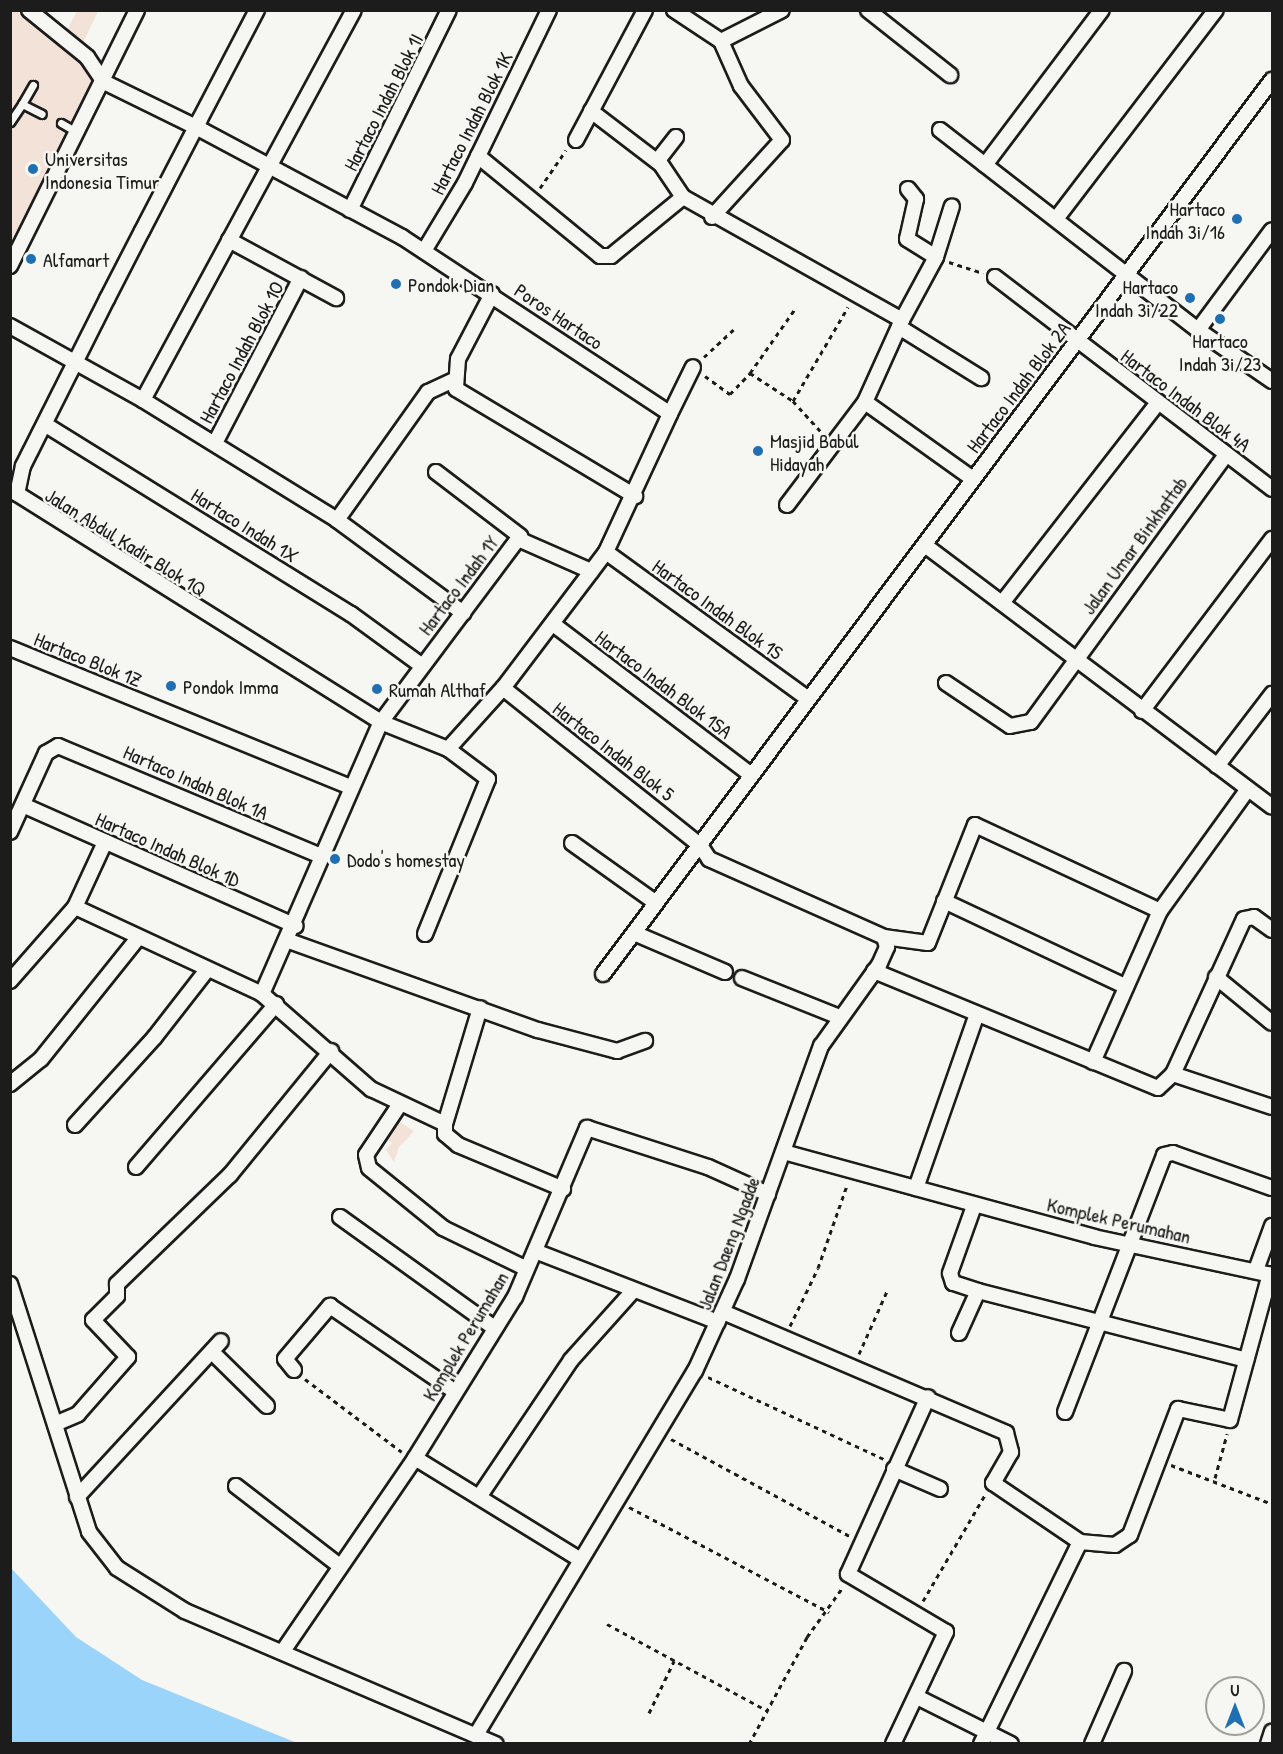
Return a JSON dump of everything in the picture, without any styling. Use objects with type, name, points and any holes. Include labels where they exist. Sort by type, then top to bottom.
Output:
[{"type":"street","points":[[29,10],[87,57],[104,82]]},
{"type":"street","points":[[10,266],[104,82],[137,10]]},
{"type":"street","name":"Jalan Abdul Kadir Blok 1Q","points":[[257,10],[19,476],[17,494],[23,500],[381,722]]},
{"type":"street","points":[[143,400],[354,10]]},
{"type":"street","name":"Hartaco Indah Blok 1I","points":[[350,210],[449,10]]},
{"type":"street","name":"Hartaco Indah Blok 1K","points":[[424,251],[478,156],[549,10]]},
{"type":"street","points":[[576,140],[645,10]]},
{"type":"street","points":[[674,10],[721,41],[741,86],[782,140],[712,217]]},
{"type":"street","points":[[721,41],[782,10]]},
{"type":"street","points":[[868,10],[950,75]]},
{"type":"street","points":[[985,165],[1102,10]]},
{"type":"street","points":[[1056,219],[1216,10]]},
{"type":"street","name":"Hartaco Indah Blok 2A","points":[[603,974],[621,946],[634,933],[700,845],[807,698],[926,546],[973,479],[1272,80]]},
{"type":"street","name":"Poros Hartaco","points":[[104,82],[196,127],[424,251],[670,414]]},
{"type":"street","points":[[591,111],[659,162],[683,197],[712,217],[856,293],[981,378]]},
{"type":"street","points":[[940,130],[1128,273],[1198,330],[1272,378]]},
{"type":"street","points":[[659,162],[676,137]]},
{"type":"street","points":[[478,156],[605,258],[683,197]]},
{"type":"street","points":[[908,189],[916,199],[907,239],[936,258]]},
{"type":"street","points":[[787,505],[866,402],[901,324],[936,258],[952,206]]},
{"type":"street","points":[[1198,330],[1272,230]]},
{"type":"street","points":[[229,240],[336,298]]},
{"type":"street","name":"Hartaco Indah Blok 4A","points":[[995,277],[1076,343],[1272,489]]},
{"type":"street","name":"Hartaco Indah Blok 1O","points":[[215,443],[301,278]]},
{"type":"street","points":[[454,380],[458,359],[492,294]]},
{"type":"street","points":[[10,326],[143,400],[337,520],[463,613]]},
{"type":"street","points":[[448,749],[503,688],[606,552],[635,496],[693,367]]},
{"type":"street","points":[[454,380],[474,404],[635,496]]},
{"type":"street","points":[[337,520],[428,392],[454,380]]},
{"type":"street","points":[[866,402],[973,479]]},
{"type":"street","points":[[1002,603],[1156,404]]},
{"type":"street","name":"Hartaco Indah 1X","points":[[46,424],[302,583],[421,664]]},
{"type":"street","name":"Jalan Umar Binkhattab","points":[[946,683],[1010,726],[1025,726],[1226,455]]},
{"type":"street","points":[[436,472],[520,536]]},
{"type":"street","name":"Hartaco Indah 1Y","points":[[262,994],[296,926],[350,788],[381,722],[421,664],[463,613],[520,536],[591,571]]},
{"type":"street","points":[[1142,711],[1272,539]]},
{"type":"street","points":[[926,546],[1272,807]]},
{"type":"street","name":"Hartaco Indah Blok 1S","points":[[606,552],[807,698]]},
{"type":"street","name":"Hartaco Indah Blok 1SA","points":[[553,624],[751,775]]},
{"type":"street","name":"Hartaco Blok 1Z","points":[[10,648],[350,788]]},
{"type":"street","name":"Hartaco Indah Blok 5","points":[[503,688],[700,845]]},
{"type":"street","points":[[1217,766],[1272,694]]},
{"type":"street","points":[[381,722],[448,749],[488,779],[425,934]]},
{"type":"street","name":"Hartaco Indah Blok 1A","points":[[25,806],[45,753],[53,746],[322,857]]},
{"type":"street","points":[[1093,1062],[1160,911],[1248,789]]},
{"type":"street","points":[[10,832],[25,806]]},
{"type":"street","name":"Hartaco Indah Blok 1D","points":[[25,806],[296,926]]},
{"type":"street","points":[[700,845],[709,859],[884,937],[926,945],[975,825],[1160,911]]},
{"type":"street","points":[[10,981],[75,907],[105,842]]},
{"type":"street","points":[[572,843],[656,903]]},
{"type":"street","points":[[944,901],[1125,986]]},
{"type":"street","points":[[75,907],[137,939],[262,994],[331,1051],[371,1089],[445,1124]]},
{"type":"street","points":[[874,971],[1152,1088],[1167,1084],[1173,1074],[1242,923],[1250,916],[1272,930]]},
{"type":"street","points":[[634,933],[725,972]]},
{"type":"street","name":"Jalan Daeng Ngadde","points":[[476,1735],[579,1559],[659,1433],[695,1371],[721,1317],[784,1152],[821,1046],[837,1016],[874,971],[887,947],[884,937]]},
{"type":"street","points":[[10,1084],[41,1059],[137,939]]},
{"type":"street","points":[[289,941],[480,1008],[617,1051],[645,1041]]},
{"type":"street","points":[[75,1125],[154,1038],[207,970]]},
{"type":"street","points":[[1216,977],[1272,1023]]},
{"type":"street","points":[[742,978],[837,1016]]},
{"type":"street","points":[[136,1167],[276,1004]]},
{"type":"street","points":[[480,1008],[445,1124],[445,1134],[458,1145],[563,1189]]},
{"type":"street","points":[[916,1188],[977,1014]]},
{"type":"street","points":[[56,1424],[82,1410],[128,1357],[93,1320],[117,1296],[115,1286],[230,1175],[331,1051]]},
{"type":"street","points":[[1173,1074],[1272,1107]]},
{"type":"street","points":[[400,1104],[366,1155],[369,1168],[443,1228],[527,1269]]},
{"type":"street","name":"Komplek Perumahan","points":[[283,1651],[415,1458],[493,1327],[527,1269],[591,1126],[708,1167],[768,1194]]},
{"type":"street","name":"Komplek Perumahan","points":[[784,1152],[974,1206],[1127,1244],[1266,1273]]},
{"type":"street","points":[[1065,1412],[1127,1244],[1165,1153],[1272,1188]]},
{"type":"street","points":[[974,1206],[950,1277],[978,1291],[1097,1325],[1246,1360]]},
{"type":"street","points":[[339,1217],[493,1327]]},
{"type":"street","points":[[535,1251],[633,1291],[785,1335],[928,1397],[1011,1438],[1011,1452],[993,1483],[1080,1542],[1124,1541],[1162,1463],[1178,1409],[1230,1420],[1266,1273],[1272,1226]]},
{"type":"street","points":[[10,1284],[56,1424],[77,1497],[99,1550],[117,1569],[185,1611],[496,1743]]},
{"type":"street","points":[[479,1497],[571,1360],[633,1291]]},
{"type":"street","points":[[958,1333],[978,1291]]},
{"type":"street","points":[[294,1370],[285,1359],[330,1306],[454,1391]]},
{"type":"street","points":[[77,1497],[216,1347],[267,1406]]},
{"type":"street","points":[[893,1743],[946,1636],[916,1613],[849,1574],[860,1541],[928,1397]]},
{"type":"street","points":[[415,1458],[579,1559]]},
{"type":"street","points":[[895,1467],[940,1489]]},
{"type":"street","points":[[236,1486],[340,1566]]},
{"type":"street","points":[[984,1737],[1080,1542]]},
{"type":"street","points":[[1092,1743],[1124,1671]]},
{"type":"street","points":[[917,1697],[984,1737],[1011,1743]]},
{"type":"street","points":[[1268,1743],[1272,1732]]},
{"type":"lane","points":[[10,122],[33,85]]},
{"type":"lane","points":[[21,104],[42,114]]},
{"type":"lane","points":[[61,123],[78,133]]},
{"type":"path","points":[[540,204],[540,185],[576,140]]},
{"type":"path","points":[[936,258],[995,277]]},
{"type":"path","points":[[793,401],[856,293]]},
{"type":"path","points":[[734,329],[693,367],[730,394],[750,373],[795,309]]},
{"type":"path","points":[[750,373],[793,401],[832,445]]},
{"type":"path","points":[[785,1335],[818,1268],[852,1171]]},
{"type":"path","points":[[854,1364],[888,1289]]},
{"type":"path","points":[[294,1370],[415,1458]]},
{"type":"path","points":[[695,1371],[895,1467]]},
{"type":"path","points":[[1215,1478],[1230,1420]]},
{"type":"path","points":[[659,1433],[860,1541]]},
{"type":"path","points":[[1162,1463],[1215,1478],[1272,1504]]},
{"type":"path","points":[[916,1613],[993,1483]]},
{"type":"path","points":[[617,1500],[829,1612]]},
{"type":"path","points":[[749,1743],[807,1637],[829,1612],[849,1574]]},
{"type":"path","points":[[607,1624],[766,1710]]},
{"type":"path","points":[[649,1713],[674,1661]]},
{"type":"shaded area","name":"Universitas Indonesia Timur","points":[[15,10],[84,58],[100,81],[11,256],[10,11]]},
{"type":"shaded area","points":[[77,11],[98,11],[83,43],[65,34]]},
{"type":"shaded area","points":[[395,1119],[414,1131],[399,1147],[394,1162],[386,1150],[392,1143],[384,1137]]},
{"type":"water","points":[[10,1567],[76,1637],[142,1680],[297,1743],[11,1743]]},
{"type":"place","name":"Universitas Indonesia Timur","points":[[33,169]]},
{"type":"place","name":"Hartaco Indah 3i/16","points":[[1237,219]]},
{"type":"place","name":"Alfamart","points":[[31,259]]},
{"type":"place","name":"Pondok Dian","points":[[396,284]]},
{"type":"place","name":"Hartaco Indah 3i/22","points":[[1190,298]]},
{"type":"place","name":"Hartaco Indah 3i/23","points":[[1220,319]]},
{"type":"place","name":"Masjid Babul Hidayah","points":[[758,451]]},
{"type":"place","name":"Pondok Imma","points":[[171,686]]},
{"type":"place","name":"Rumah Althaf","points":[[377,689]]},
{"type":"place","name":"Dodo's homestay","points":[[335,859]]}]
